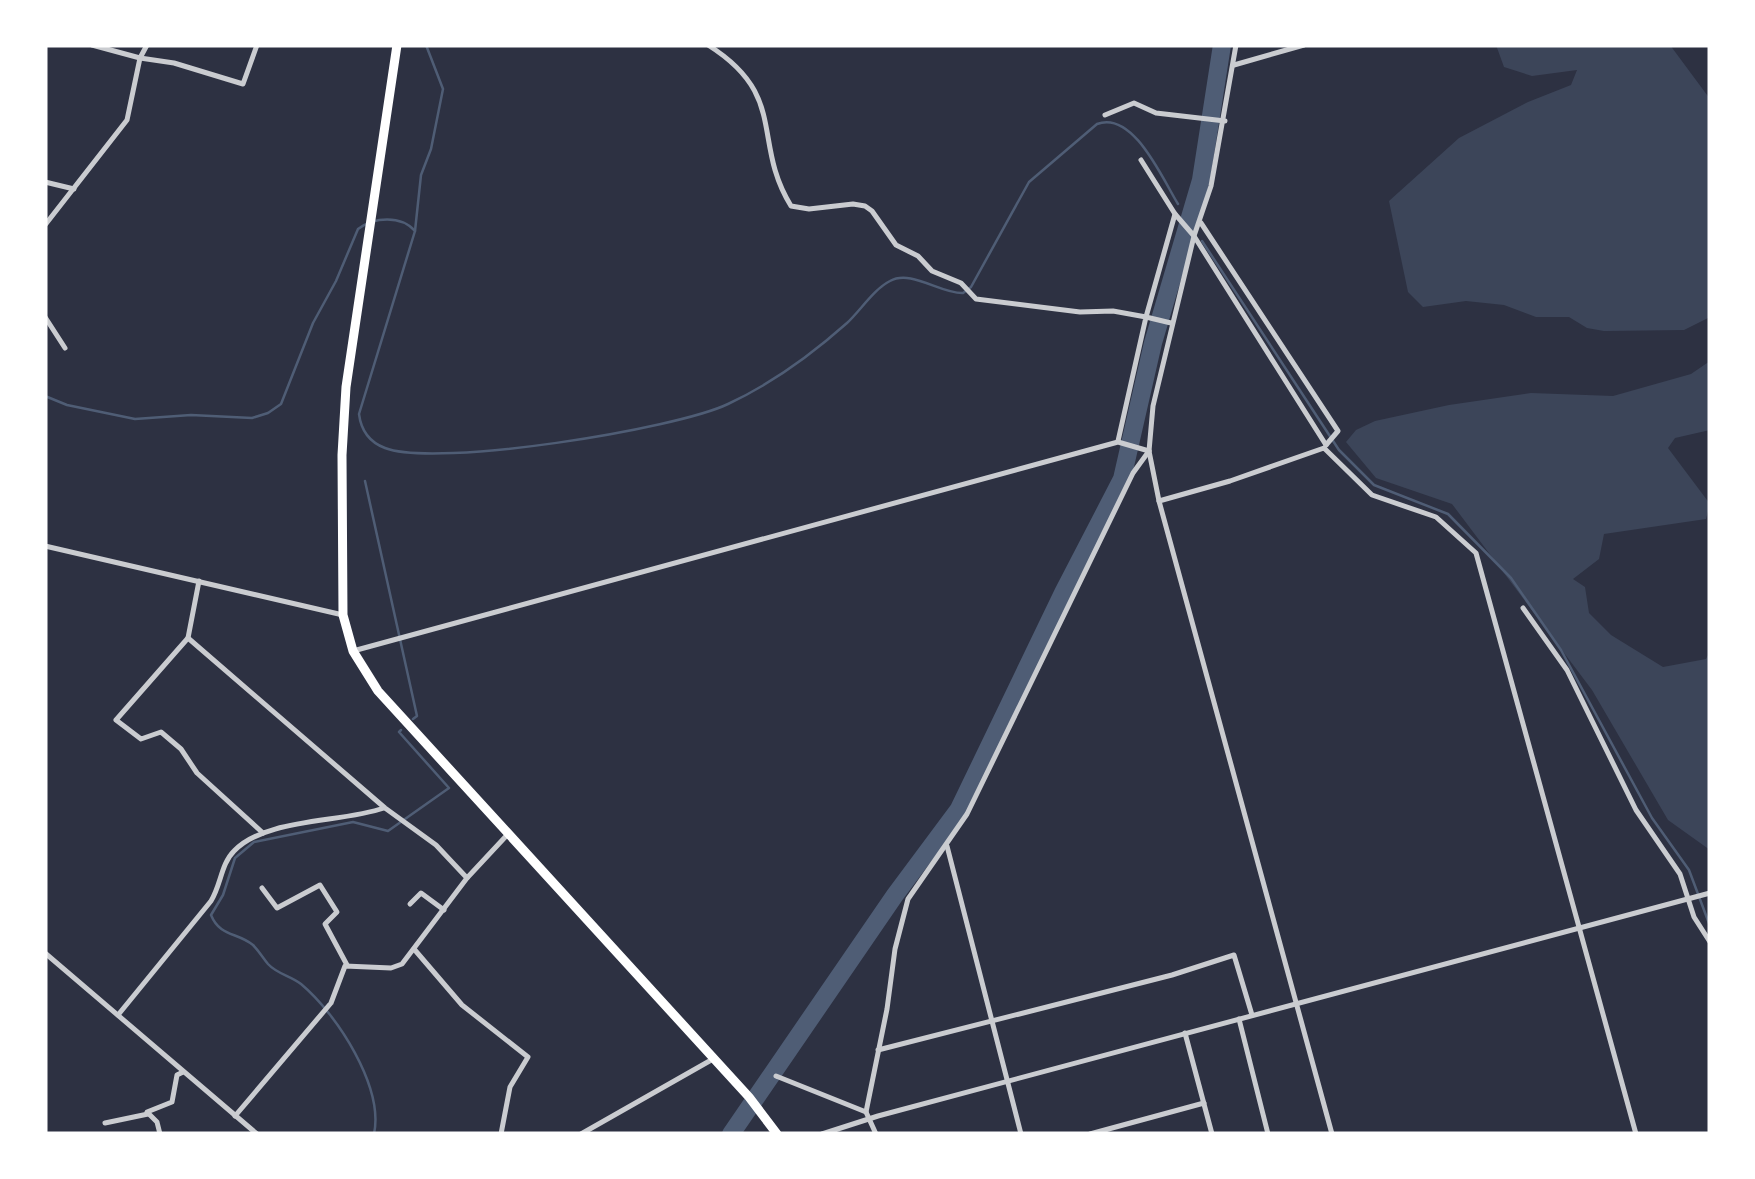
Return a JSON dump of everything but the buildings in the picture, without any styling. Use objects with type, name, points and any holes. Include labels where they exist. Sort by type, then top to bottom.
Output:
[{"type":"highway","points":[[397,45],[345,404],[341,531],[344,615],[353,650],[378,691],[714,1058],[775,1132]]},
{"type":"street","points":[[92,45],[174,63],[243,84],[257,45]]},
{"type":"street","points":[[45,225],[130,114],[140,58],[147,45]]},
{"type":"street","points":[[708,45],[735,64],[751,82],[767,120],[774,167],[791,206],[809,210],[864,206],[872,211],[896,246],[918,256],[932,271],[965,287],[971,296],[1080,312],[1113,312],[1170,323]]},
{"type":"street","points":[[876,1134],[866,1112],[902,916],[908,899],[967,814],[1146,451],[1170,323],[1193,235],[1202,222],[1236,45]]},
{"type":"street","points":[[1234,65],[1304,45]]},
{"type":"street","points":[[1105,114],[1134,103],[1156,112],[1223,121]]},
{"type":"street","points":[[1142,160],[1346,473],[1372,495],[1436,517],[1476,553],[1636,1134]]},
{"type":"street","points":[[45,182],[74,189]]},
{"type":"street","points":[[1120,443],[1176,216]]},
{"type":"street","points":[[1159,502],[1230,481],[1326,445],[1338,430],[1202,222]]},
{"type":"street","points":[[45,317],[65,348]]},
{"type":"street","points":[[353,650],[1120,443],[1146,451]]},
{"type":"street","points":[[1146,451],[1332,1134]]},
{"type":"street","points":[[45,546],[344,615]]},
{"type":"street","points":[[199,582],[188,638],[116,720],[141,739],[161,732],[198,773],[263,833]]},
{"type":"street","points":[[1523,608],[1567,670],[1630,799],[1696,897],[1694,917],[1710,942]]},
{"type":"street","points":[[188,638],[385,808],[436,845],[467,878]]},
{"type":"street","points":[[118,1015],[211,900],[232,852],[263,833],[352,818],[385,808]]},
{"type":"street","points":[[235,1116],[331,1002],[340,972],[347,965],[396,968],[467,878],[508,834]]},
{"type":"street","points":[[946,845],[1021,1134]]},
{"type":"street","points":[[262,888],[277,908],[315,886],[322,887],[337,912],[325,924],[347,965]]},
{"type":"street","points":[[410,904],[421,893],[444,910]]},
{"type":"street","points":[[822,1134],[1710,893]]},
{"type":"street","points":[[414,949],[462,1005],[528,1057],[510,1086],[501,1134]]},
{"type":"street","points":[[45,953],[257,1134]]},
{"type":"street","points":[[878,1050],[1172,975],[1234,955],[1252,1015]]},
{"type":"street","points":[[1238,1019],[1268,1134]]},
{"type":"street","points":[[1186,1033],[1212,1134]]},
{"type":"street","points":[[581,1134],[714,1058]]},
{"type":"street","points":[[105,1123],[148,1114],[152,1108],[172,1102],[177,1075],[183,1072]]},
{"type":"street","points":[[776,1076],[866,1112]]},
{"type":"street","points":[[1090,1134],[1204,1103]]},
{"type":"street","points":[[148,1114],[160,1134]]},
{"type":"shaded area","points":[[1496,45],[1670,45],[1710,99],[1710,317],[1684,330],[1604,331],[1587,328],[1569,317],[1536,317],[1504,305],[1466,301],[1423,307],[1408,292],[1389,201],[1459,138],[1528,102],[1571,85],[1577,70],[1532,76],[1504,67]]},
{"type":"shaded area","points":[[1710,361],[1710,430],[1675,438],[1668,448],[1710,504],[1706,519],[1604,534],[1599,559],[1573,579],[1585,587],[1589,613],[1611,635],[1663,667],[1706,659],[1710,651],[1710,850],[1668,820],[1592,690],[1452,504],[1376,478],[1346,442],[1356,430],[1375,421],[1531,393],[1613,396],[1691,374]]},
{"type":"waterway","points":[[426,45],[443,89],[431,149],[421,175],[415,231],[359,414],[367,435],[385,448],[453,453],[556,443],[660,424],[728,404],[805,357],[890,281],[907,278],[963,293],[971,287],[1029,182],[1097,124],[1110,122],[1134,136],[1178,204]]},
{"type":"waterway","points":[[731,1134],[895,895],[959,809],[1122,479],[1153,343],[1201,180],[1222,45]]},
{"type":"waterway","points":[[45,396],[67,405],[135,419],[191,415],[252,418],[268,413],[281,404],[313,323],[358,229],[387,220],[402,222],[415,231]]},
{"type":"waterway","points":[[1202,241],[1339,450],[1374,485],[1448,514],[1511,578],[1561,650],[1652,818],[1689,870],[1710,926]]},
{"type":"waterway","points":[[365,481],[417,716],[413,719]]},
{"type":"waterway","points":[[374,1134],[375,1115],[365,1074],[329,1013],[301,984],[272,967],[253,945],[224,931],[211,915],[223,895],[235,858],[254,842],[353,822],[388,831],[449,788],[401,730]]}]
